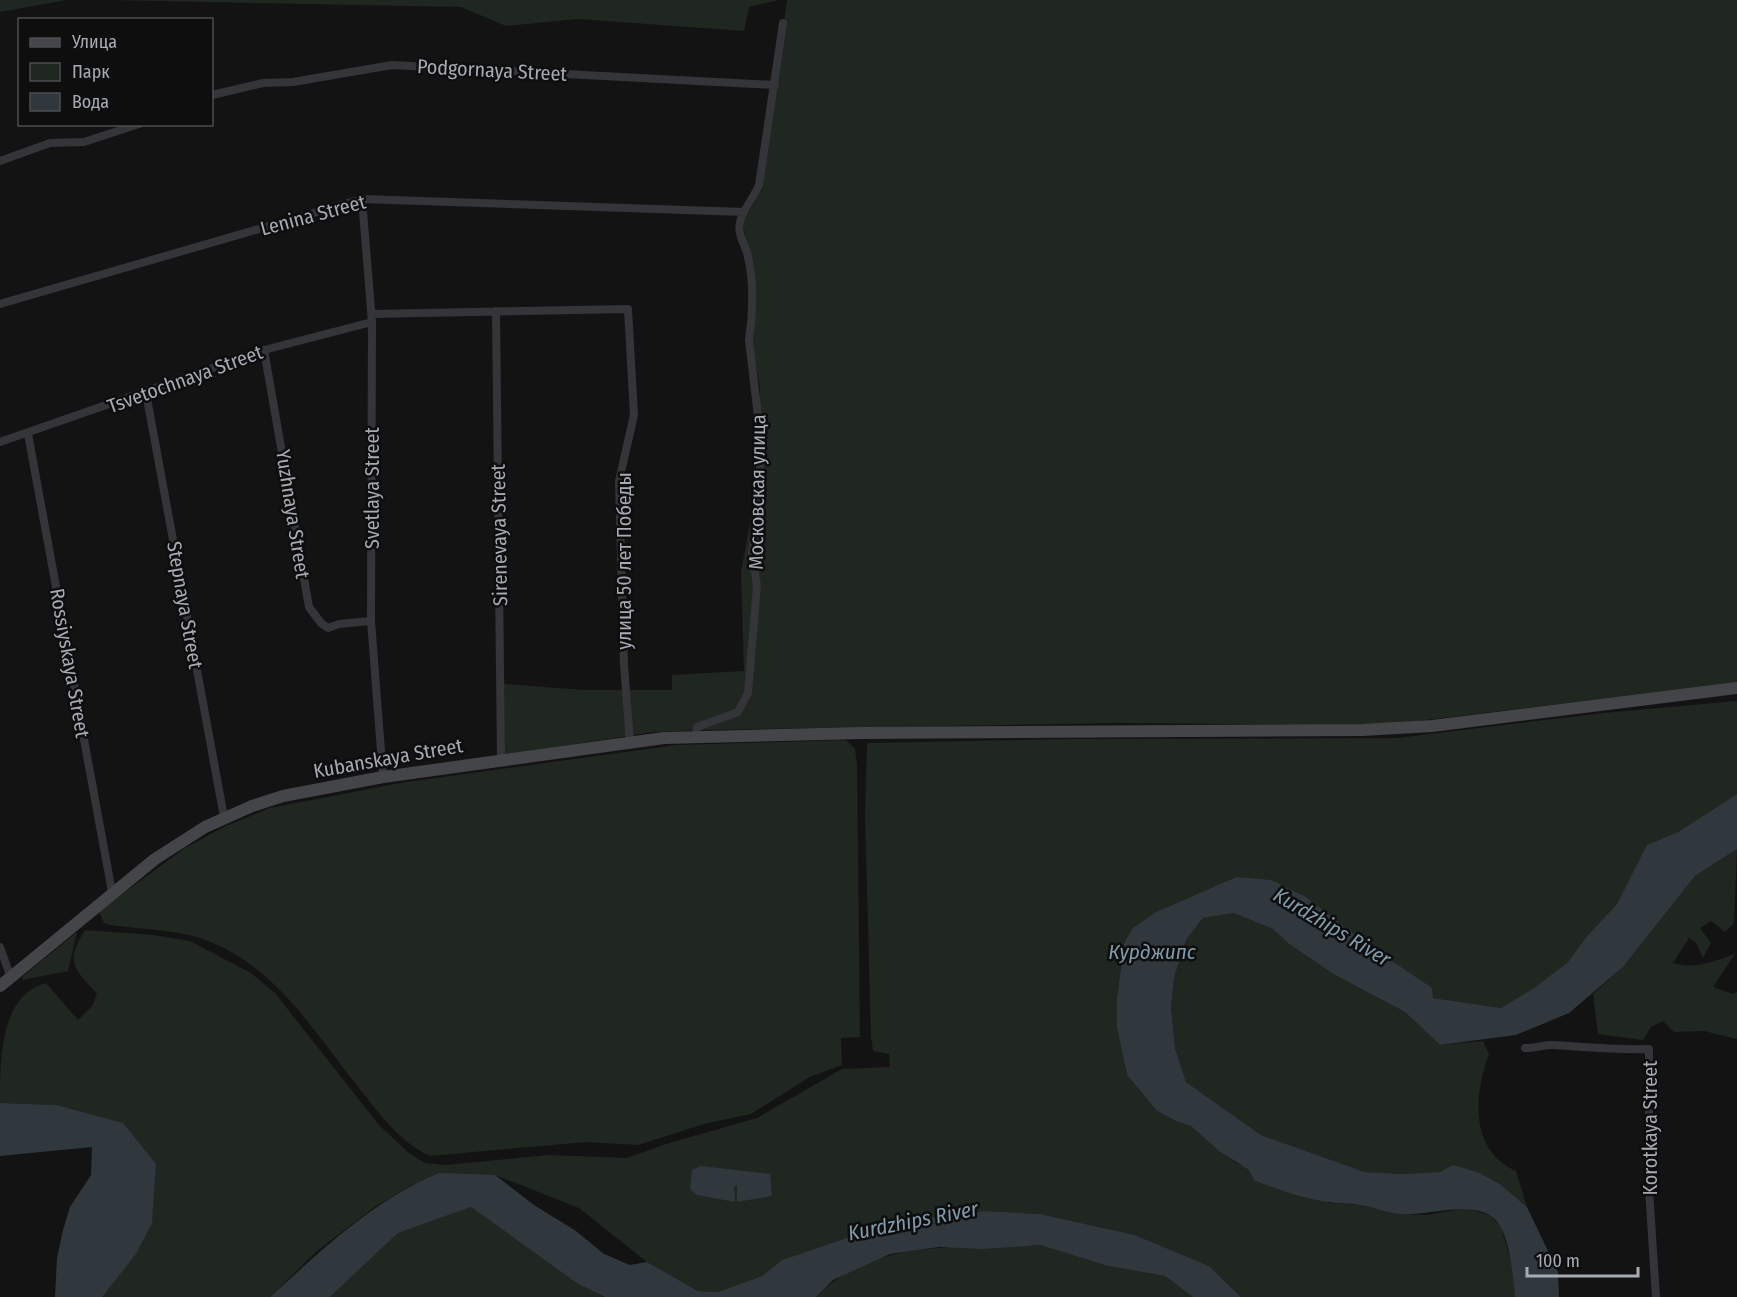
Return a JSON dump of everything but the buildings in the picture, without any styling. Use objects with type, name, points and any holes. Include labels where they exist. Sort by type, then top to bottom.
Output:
[{"type":"main road","name":"Kubanskaya Street","points":[[0,986],[155,859],[224,817],[283,796],[383,777],[501,759],[696,737],[843,733],[1362,730],[1432,726],[1737,688]]},
{"type":"street","points":[[744,212],[754,200],[759,185],[783,23]]},
{"type":"street","name":"Podgornaya Street","points":[[213,95],[263,83],[293,82],[392,65],[775,85]]},
{"type":"street","points":[[0,161],[50,143],[84,141],[133,126]]},
{"type":"street","name":"Lenina Street","points":[[0,304],[362,199],[744,212]]},
{"type":"street","name":"Svetlaya Street","points":[[362,199],[372,318],[371,621],[383,777]]},
{"type":"street","name":"Московская улица","points":[[696,737],[697,727],[738,712],[748,693],[757,586],[752,552],[758,511],[761,442],[749,340],[752,324],[748,257],[740,236],[740,222],[744,212]]},
{"type":"street","name":"Tsvetochnaya Street","points":[[0,442],[264,350],[372,318],[496,310],[628,309]]},
{"type":"street","name":"улица 50 лет Победы","points":[[628,309],[634,415],[619,481],[624,665],[630,743]]},
{"type":"street","name":"Sirenevaya Street","points":[[496,310],[501,759]]},
{"type":"street","name":"Yuzhnaya Street","points":[[264,350],[309,607],[321,623],[328,628],[339,624],[371,621]]},
{"type":"street","name":"Stepnaya Street","points":[[146,393],[224,817]]},
{"type":"street","name":"Rossiyskaya Street","points":[[28,434],[112,892]]},
{"type":"street","points":[[0,947],[11,978]]},
{"type":"street","name":"Korotkaya Street","points":[[1525,1048],[1554,1045],[1580,1048],[1607,1046],[1649,1049],[1649,1190],[1656,1297]]},
{"type":"green space","points":[[0,0],[67,0],[0,12]]},
{"type":"green space","points":[[108,0],[779,0],[749,7],[744,31],[578,19],[506,26],[461,7]]},
{"type":"green space","points":[[787,0],[1737,0],[1737,683],[1382,725],[1122,723],[706,730],[653,732],[504,755],[504,684],[584,690],[672,690],[672,675],[744,671],[741,572],[756,491],[760,387],[751,338],[756,307],[743,222],[762,190]]},
{"type":"green space","points":[[1737,701],[1737,794],[1678,832],[1648,845],[1617,904],[1587,936],[1568,962],[1534,988],[1501,1008],[1433,998],[1398,965],[1364,942],[1236,877],[1156,912],[1124,943],[1117,997],[1117,1028],[1127,1075],[1157,1111],[1191,1126],[1236,1163],[1330,1203],[1361,1205],[1398,1214],[1427,1215],[1467,1208],[1491,1216],[1501,1227],[1513,1269],[1515,1297],[1241,1297],[1209,1266],[1135,1235],[1040,1214],[984,1211],[924,1219],[861,1233],[782,1260],[762,1276],[718,1292],[698,1291],[647,1262],[579,1208],[495,1175],[470,1175],[412,1185],[375,1207],[317,1251],[270,1297],[102,1297],[156,1164],[56,1105],[0,1103],[2,1049],[11,1015],[19,1001],[31,990],[46,983],[78,1020],[92,1006],[97,994],[75,965],[75,950],[85,930],[153,935],[190,941],[251,973],[275,993],[379,1125],[409,1153],[425,1163],[445,1165],[548,1155],[627,1158],[666,1144],[757,1118],[842,1069],[890,1067],[889,1054],[873,1051],[871,1037],[865,816],[867,743],[1069,739],[1397,738],[1603,713]]},
{"type":"green space","points":[[846,740],[855,749],[857,764],[860,1037],[841,1038],[842,1065],[810,1077],[751,1114],[704,1124],[638,1145],[586,1142],[430,1156],[409,1143],[390,1126],[302,1015],[260,972],[236,955],[209,941],[162,930],[110,925],[104,923],[99,911],[185,848],[224,827],[270,808],[400,783],[676,745]]},
{"type":"green space","points":[[1737,849],[1734,923],[1725,932],[1711,921],[1700,928],[1711,943],[1703,958],[1696,943],[1689,938],[1673,963],[1697,965],[1735,954],[1713,987],[1733,994],[1737,992],[1737,1039],[1704,1031],[1674,1032],[1663,1021],[1651,1027],[1643,1040],[1598,1034],[1593,994],[1623,967],[1695,876]]},
{"type":"green space","points":[[1232,913],[1274,929],[1289,944],[1335,975],[1405,1012],[1440,1045],[1483,1041],[1489,1054],[1480,1087],[1479,1120],[1483,1136],[1490,1150],[1501,1162],[1516,1171],[1527,1207],[1500,1184],[1480,1173],[1453,1166],[1440,1172],[1402,1174],[1365,1172],[1261,1135],[1186,1082],[1175,1048],[1171,1007],[1174,978],[1186,940],[1203,918]]},
{"type":"green space","points":[[77,932],[68,971],[22,980],[23,976]]},
{"type":"green space","points":[[471,1207],[578,1284],[605,1297],[330,1297],[398,1233]]},
{"type":"green space","points":[[1040,1245],[1108,1266],[1165,1276],[1193,1297],[816,1297],[840,1277],[866,1263],[893,1255],[950,1247]]},
{"type":"water","name":"Курджипс","points":[[1737,794],[1737,849],[1695,876],[1623,967],[1569,1013],[1516,1035],[1440,1045],[1405,1012],[1335,975],[1289,944],[1273,929],[1233,913],[1203,918],[1186,940],[1174,978],[1171,1007],[1175,1048],[1186,1082],[1261,1135],[1365,1172],[1402,1174],[1440,1172],[1453,1165],[1480,1173],[1500,1184],[1527,1207],[1558,1272],[1559,1297],[1515,1297],[1512,1265],[1506,1241],[1497,1222],[1491,1216],[1482,1212],[1460,1209],[1412,1214],[1396,1213],[1309,1198],[1263,1184],[1254,1180],[1249,1170],[1219,1151],[1191,1126],[1157,1111],[1127,1075],[1117,1028],[1117,998],[1124,943],[1133,928],[1156,912],[1236,877],[1271,880],[1306,897],[1364,942],[1432,988],[1433,998],[1501,1008],[1534,988],[1568,962],[1587,936],[1617,904],[1647,845],[1678,832]]},
{"type":"water","points":[[0,1103],[56,1105],[123,1123],[156,1164],[152,1223],[136,1254],[102,1297],[55,1297],[57,1258],[63,1230],[70,1207],[91,1175],[92,1147],[0,1156]]},
{"type":"water","points":[[701,1166],[770,1174],[772,1196],[737,1202],[737,1185],[734,1187],[735,1202],[697,1195],[690,1189],[692,1170]]},
{"type":"water","points":[[439,1173],[495,1175],[534,1205],[576,1231],[604,1254],[630,1265],[647,1262],[698,1291],[718,1292],[762,1276],[782,1260],[861,1233],[924,1219],[984,1211],[1040,1214],[1135,1235],[1209,1266],[1241,1297],[1193,1297],[1165,1276],[1108,1266],[1040,1245],[983,1249],[939,1247],[890,1254],[833,1280],[816,1297],[605,1297],[578,1284],[471,1207],[398,1233],[330,1297],[270,1297],[329,1244],[370,1212],[415,1184]]},
{"type":"water label","name":"Kurdzhips River","points":[[1332,927]]},
{"type":"water label","name":"Kurdzhips River","points":[[913,1221]]}]
